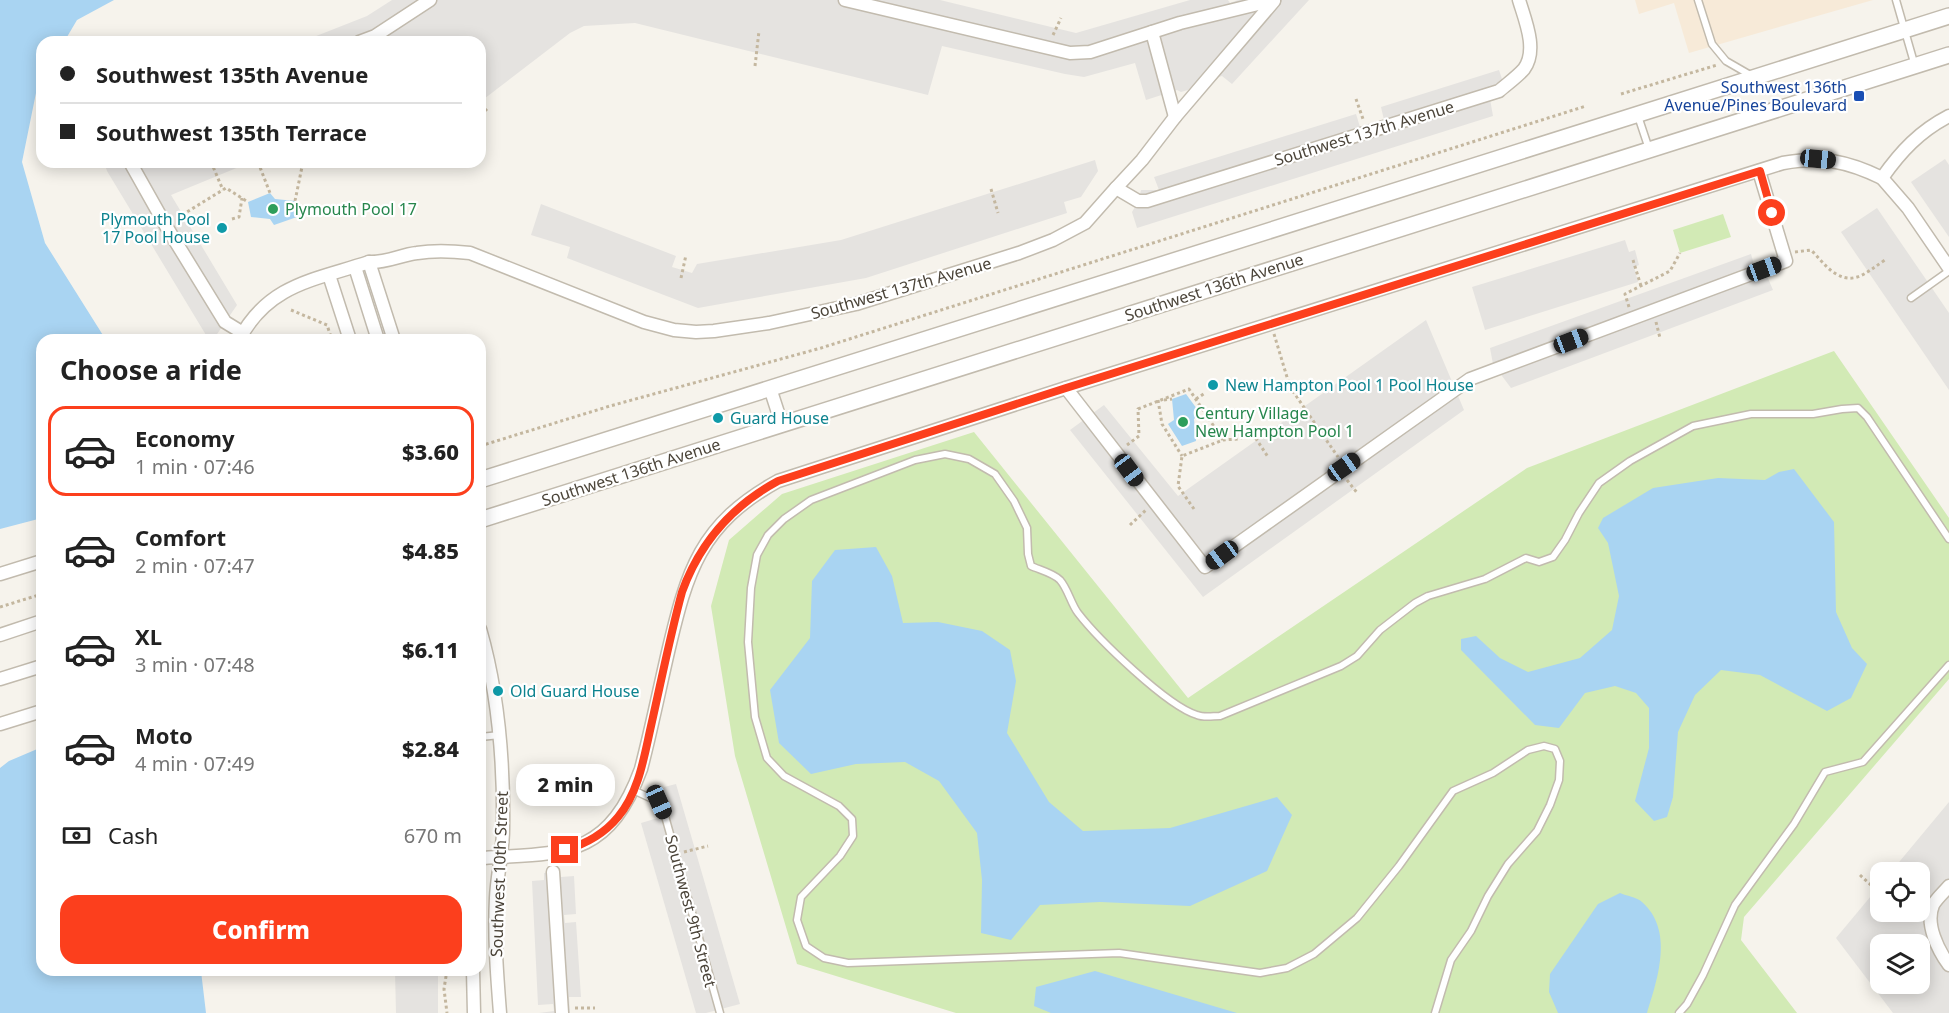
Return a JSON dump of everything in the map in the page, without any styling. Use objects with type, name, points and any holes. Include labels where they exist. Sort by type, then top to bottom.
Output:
[{"type":"street","points":[[375,36],[430,0]]},
{"type":"street","points":[[845,0],[1070,53],[1090,52],[1152,32],[1274,0]]},
{"type":"street","points":[[1116,188],[1142,160],[1175,117],[1274,0]]},
{"type":"street","name":"Southwest 137th Avenue","points":[[243,334],[274,297],[308,281],[369,262],[444,250],[470,253],[644,322],[674,330],[714,331],[769,323],[856,304],[1019,253],[1053,240],[1085,223],[1116,188],[1138,201],[1148,201],[1499,91],[1525,68],[1530,56],[1530,38],[1519,0]]},
{"type":"street","points":[[486,478],[1949,16]]},
{"type":"street","points":[[1152,32],[1175,117]]},
{"type":"street","name":"Southwest 136th Avenue","points":[[486,518],[1949,55]]},
{"type":"street","points":[[1882,178],[1899,154],[1919,134],[1949,116]]},
{"type":"street","points":[[486,858],[551,853],[590,840],[608,828],[620,815],[633,790],[644,755],[687,578],[711,536],[735,511],[759,492],[778,481],[1783,163],[1818,159],[1857,166],[1882,178],[1908,208],[1949,269]]},
{"type":"street","points":[[133,168],[225,322],[238,334]]},
{"type":"street","points":[[1066,388],[1205,567],[1470,379],[1786,261],[1760,171]]},
{"type":"street","points":[[369,262],[392,334]]},
{"type":"street","points":[[355,267],[376,334]]},
{"type":"street","points":[[329,275],[348,334]]},
{"type":"street","points":[[770,388],[782,425]]},
{"type":"street","points":[[0,574],[36,563]]},
{"type":"street","points":[[0,634],[36,623]]},
{"type":"street","name":"Southwest 10th Street","points":[[486,663],[497,698],[501,735],[504,832],[496,898],[496,972],[500,1013]]},
{"type":"street","points":[[0,679],[36,668]]},
{"type":"street","points":[[0,724],[36,713]]},
{"type":"street","points":[[554,872],[562,1010]]},
{"type":"street","points":[[1949,886],[1933,905],[1931,927],[1949,965]]},
{"type":"street","name":"Southwest 10th Street","points":[[473,976],[474,1013]]},
{"type":"lane","points":[[1698,0],[1712,44],[1726,62],[1755,77]]},
{"type":"lane","points":[[1896,0],[1915,66]]},
{"type":"lane","points":[[1637,115],[1649,150]]},
{"type":"lane","points":[[1911,297],[1949,269]]},
{"type":"lane","points":[[1435,1013],[1451,960],[1471,932],[1488,896],[1508,864],[1537,831],[1550,805],[1559,780],[1560,761],[1556,749],[1544,746],[1528,750],[1493,773],[1453,791],[1399,866],[1357,918],[1314,954],[1287,968],[1260,973],[1119,953],[848,963],[824,958],[806,946],[796,920],[801,897],[840,856],[853,836],[852,819],[839,806],[784,776],[766,758],[755,717],[748,642],[751,588],[757,555],[768,535],[784,519],[811,500],[915,460],[945,454],[969,459],[994,474],[1014,501],[1027,528],[1028,555],[1031,566],[1060,580],[1076,611],[1097,636],[1182,709],[1199,716],[1220,716],[1341,666],[1357,656],[1380,630],[1414,603],[1428,596],[1485,579],[1526,558],[1539,562],[1553,556],[1599,483],[1630,461],[1693,426],[1751,414],[1813,414],[1842,408],[1858,408],[1867,417],[1949,539]]},
{"type":"lane","points":[[1679,1013],[1687,1004],[1703,975],[1735,905],[1794,824],[1825,772],[1863,762],[1949,664]]},
{"type":"lane","points":[[486,736],[501,735]]},
{"type":"lane","name":"Southwest 9th Street","points":[[633,790],[659,802],[665,816],[720,1013]]},
{"type":"path","points":[[1047,48],[1061,18]]},
{"type":"path","points":[[755,66],[759,31]]},
{"type":"path","points":[[1621,94],[1719,65]]},
{"type":"path","points":[[1356,99],[1367,132]]},
{"type":"path","points":[[486,444],[610,406],[821,348],[1586,105]]},
{"type":"path","points":[[214,168],[223,190]]},
{"type":"path","points":[[260,168],[270,193]]},
{"type":"path","points":[[295,201],[302,168]]},
{"type":"path","points":[[166,226],[226,188],[248,202]]},
{"type":"path","points":[[991,189],[998,213]]},
{"type":"path","points":[[232,219],[239,217],[242,198]]},
{"type":"path","points":[[1785,255],[1801,250],[1811,250],[1836,275],[1850,280],[1886,260]]},
{"type":"path","points":[[1632,318],[1625,294],[1670,271],[1680,253]]},
{"type":"path","points":[[681,278],[686,255]]},
{"type":"path","points":[[1633,260],[1641,286]]},
{"type":"path","points":[[291,310],[327,325],[330,334]]},
{"type":"path","points":[[1271,324],[1290,387],[1344,467]]},
{"type":"path","points":[[1116,454],[1139,436],[1138,409],[1189,389],[1223,440]]},
{"type":"path","points":[[1196,399],[1205,393]]},
{"type":"path","points":[[1158,400],[1172,399]]},
{"type":"path","points":[[1158,400],[1162,423],[1182,456],[1178,486],[1194,509]]},
{"type":"path","points":[[1182,456],[1223,440],[1238,439],[1253,434],[1268,458]]},
{"type":"path","points":[[1130,525],[1154,502]]},
{"type":"path","points":[[0,608],[36,596]]},
{"type":"path","points":[[676,855],[708,846]]},
{"type":"path","points":[[1860,875],[1870,884]]},
{"type":"path","points":[[446,976],[444,989],[447,1013]]},
{"type":"path","points":[[562,1010],[595,1008]]},
{"type":"shaded area","points":[[392,0],[940,0],[1076,33],[1190,0],[1228,0],[1230,3],[1238,0],[1309,0],[1232,84],[1222,76],[1192,86],[1188,90],[1181,92],[1177,90],[1146,100],[1135,63],[1084,77],[942,46],[928,95],[635,23],[584,26],[570,33],[486,97],[486,36],[316,36],[367,16]]},
{"type":"shaded area","points":[[1635,0],[1873,0],[1689,53],[1674,3],[1639,14]]},
{"type":"shaded area","points":[[1499,70],[1507,94],[1490,99],[1493,116],[1137,228],[1132,212],[1141,190],[1159,190],[1154,177],[1356,114],[1360,127],[1384,120],[1381,107]]},
{"type":"shaded area","points":[[1945,159],[1949,165],[1949,237],[1911,182]]},
{"type":"shaded area","points":[[1095,160],[1098,171],[1081,197],[1064,202],[1067,213],[866,278],[698,308],[567,258],[570,247],[531,235],[541,204],[676,256],[672,267],[692,273],[697,264],[841,240]]},
{"type":"shaded area","points":[[106,168],[236,168],[171,195],[237,305],[217,334],[205,334]]},
{"type":"shaded area","points":[[1877,208],[1949,313],[1949,390],[1841,232]]},
{"type":"shaded area","points":[[1625,240],[1629,252],[1635,250],[1639,265],[1634,267],[1638,282],[1485,330],[1472,287]]},
{"type":"shaded area","points":[[1751,254],[1754,265],[1767,276],[1773,290],[1511,388],[1493,364],[1490,348]]},
{"type":"shaded area","points":[[1426,320],[1464,410],[1203,597],[1070,430],[1104,405],[1178,496]]},
{"type":"shaded area","points":[[676,784],[740,1004],[706,1013],[696,1013],[641,823],[658,818],[659,802],[664,787]]},
{"type":"shaded area","points":[[1949,802],[1949,1013],[1893,1013],[1879,994],[1930,994],[1930,934],[1870,934],[1870,983],[1836,938],[1870,897],[1870,922],[1930,922],[1930,862],[1899,862]]},
{"type":"shaded area","points":[[560,872],[561,877],[574,876],[576,914],[564,915],[565,923],[576,922],[581,997],[569,997],[570,1013],[539,1013],[554,1011],[553,1004],[538,1005],[532,881],[544,880],[544,873]]},
{"type":"shaded area","points":[[395,976],[438,976],[438,1013],[396,1013]]},
{"type":"green space","points":[[1723,214],[1731,237],[1680,253],[1673,230]]},
{"type":"green space","points":[[1834,351],[1949,518],[1949,679],[1744,917],[1741,940],[1797,1013],[956,1013],[797,964],[735,756],[711,606],[729,540],[782,494],[974,432],[1188,698],[1527,468]]},
{"type":"water","points":[[0,0],[114,0],[77,20],[68,36],[36,36],[36,93],[22,162],[45,243],[102,334],[36,334],[36,520],[0,529]]},
{"type":"water","name":"Plymouth Pool 17","points":[[270,193],[275,199],[295,201],[297,217],[274,225],[270,219],[251,217],[248,202]]},
{"type":"water","name":"Century Village New Hampton Pool 1","points":[[1186,394],[1200,413],[1194,419],[1196,441],[1182,446],[1168,424],[1174,420],[1172,399]]},
{"type":"water","points":[[1794,469],[1834,522],[1836,612],[1852,648],[1867,664],[1851,698],[1827,711],[1760,675],[1721,670],[1695,695],[1678,732],[1673,797],[1667,817],[1654,821],[1635,801],[1649,748],[1649,708],[1636,693],[1615,686],[1585,693],[1559,728],[1535,725],[1461,650],[1461,639],[1476,636],[1500,658],[1528,672],[1580,658],[1612,630],[1619,596],[1608,543],[1598,528],[1603,518],[1653,488],[1718,478],[1765,480],[1779,472]]},
{"type":"water","points":[[876,547],[892,576],[903,623],[938,622],[982,631],[1010,650],[1016,681],[1007,733],[1049,802],[1083,831],[1170,828],[1277,797],[1292,815],[1267,871],[1190,906],[1100,902],[1040,905],[1011,940],[981,933],[982,880],[977,833],[939,781],[905,762],[856,764],[811,774],[779,743],[770,690],[810,638],[812,581],[835,550]]},
{"type":"water","points":[[36,750],[36,976],[202,976],[206,1013],[0,1013],[0,768],[9,761]]},
{"type":"water","points":[[1620,893],[1642,902],[1652,913],[1658,926],[1661,955],[1647,1013],[1558,1013],[1549,992],[1550,974],[1598,904]]},
{"type":"water","points":[[1095,971],[1237,1013],[1051,1013],[1034,1006],[1036,987]]},
{"type":"place","name":"Southwest 136th Avenue/Pines Boulevard","points":[[1859,96]]},
{"type":"place","name":"Plymouth Pool 17","points":[[273,209]]},
{"type":"place","name":"Plymouth Pool 17 Pool House","points":[[222,228]]},
{"type":"place","name":"New Hampton Pool 1 Pool House","points":[[1213,385]]},
{"type":"place","name":"Guard House","points":[[718,418]]},
{"type":"place","name":"Century Village New Hampton Pool 1","points":[[1183,422]]},
{"type":"place","name":"Old Guard House","points":[[498,691]]},
{"type":"route","points":[[565,850],[597,837],[608,828],[620,815],[633,790],[641,770],[682,592],[705,544],[719,526],[741,505],[778,481],[1066,388],[1760,171],[1772,213]]}]
